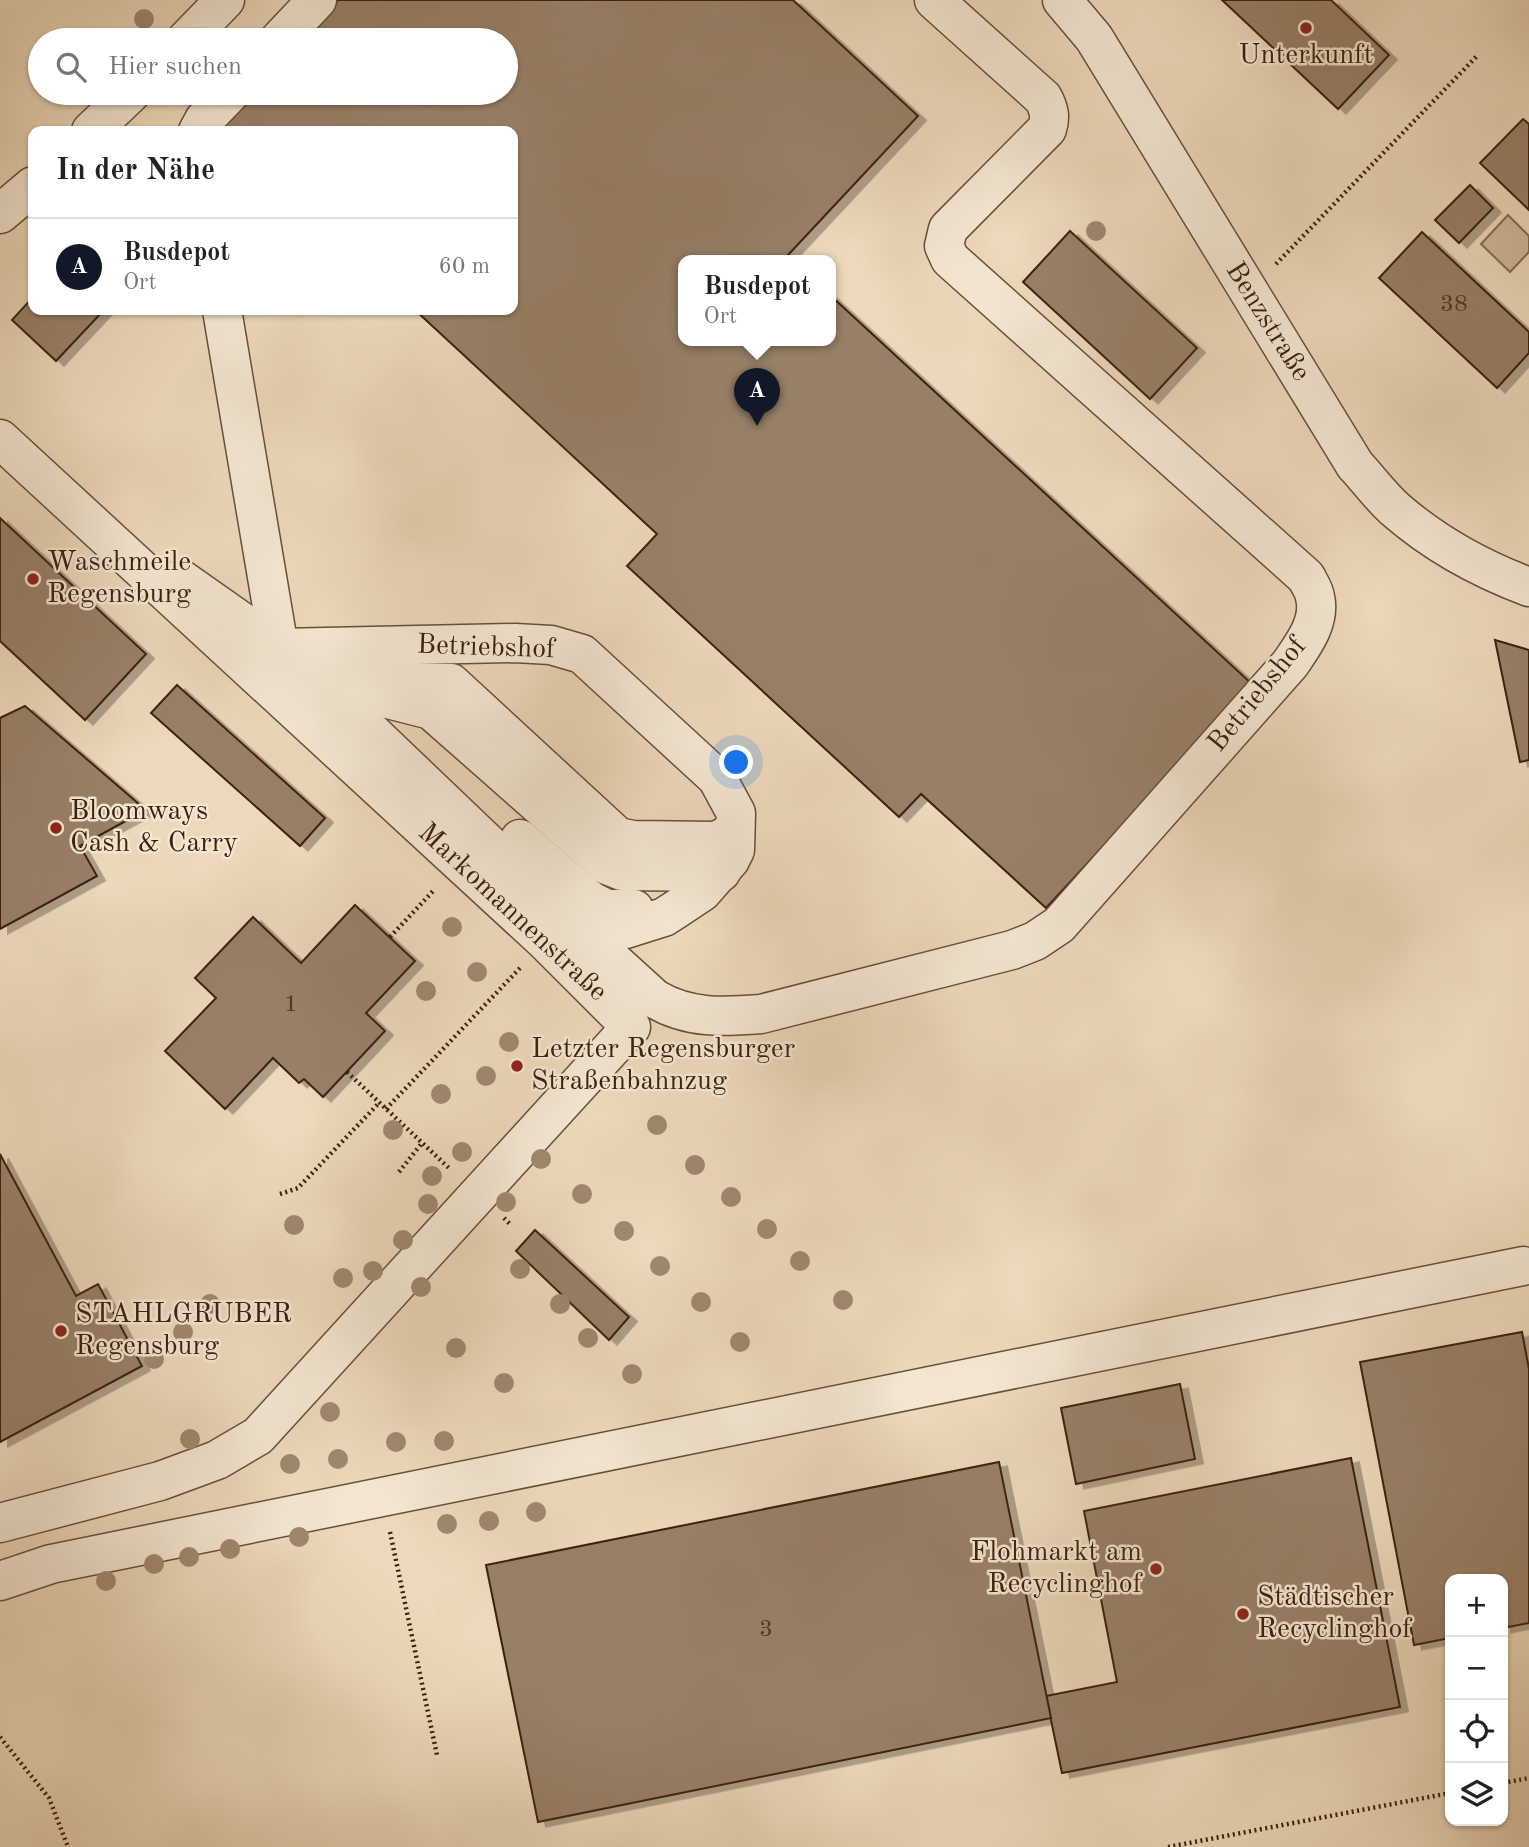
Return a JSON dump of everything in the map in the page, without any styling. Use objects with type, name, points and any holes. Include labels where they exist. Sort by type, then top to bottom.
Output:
[{"type":"street","points":[[198,28],[225,0]]},
{"type":"street","points":[[290,28],[317,0]]},
{"type":"street","name":"Betriebshof","points":[[60,495],[279,648],[320,683],[556,931],[671,1009],[694,1015],[724,1017],[761,1014],[1035,942],[1059,925],[1290,664],[1311,629],[1315,618],[1315,597],[1306,577],[950,259],[944,246],[948,229],[1047,129],[1050,120],[1049,108],[1043,98],[934,0]]},
{"type":"street","name":"Benzstraße","points":[[1062,0],[1094,38],[1355,465],[1395,509],[1443,545],[1501,577],[1529,587]]},
{"type":"street","points":[[96,126],[118,105]]},
{"type":"street","points":[[201,126],[218,105]]},
{"type":"street","points":[[0,214],[28,190]]},
{"type":"street","points":[[223,315],[279,648]]},
{"type":"street","name":"Markomannenstraße","points":[[0,439],[460,863],[556,931],[631,1027],[258,1436],[217,1461],[160,1481],[0,1523]]},
{"type":"street","name":"Betriebshof","points":[[279,648],[515,643],[551,645],[582,654],[717,778],[736,813],[714,870],[607,909],[591,901],[407,737],[320,683]]},
{"type":"street","name":"Betriebshof","points":[[320,683],[432,710],[607,865],[622,871],[714,870]]},
{"type":"street","points":[[556,931],[626,929],[664,917],[714,870]]},
{"type":"street","points":[[0,1581],[51,1564],[1523,1266]]},
{"type":"path","points":[[1248,291],[1477,56]]},
{"type":"path","points":[[390,937],[460,863]]},
{"type":"path","points":[[386,1109],[556,931]]},
{"type":"path","points":[[347,1072],[511,1225]]},
{"type":"path","points":[[280,1194],[298,1188],[379,1103]]},
{"type":"path","points":[[399,1172],[422,1143]]},
{"type":"path","points":[[383,1497],[437,1755]]},
{"type":"path","points":[[0,1737],[50,1798],[68,1847]]},
{"type":"path","points":[[1508,1782],[1529,1778]]},
{"type":"path","points":[[1168,1847],[1445,1794]]},
{"type":"shaded area","points":[[1508,215],[1529,236],[1529,252],[1510,272],[1481,244]]},
{"type":"building","points":[[338,0],[793,0],[918,116],[788,255],[678,255],[678,346],[836,346],[836,301],[1253,685],[1046,908],[921,794],[899,817],[627,566],[657,534],[420,315],[518,315],[518,126],[222,126],[241,105],[518,105],[518,28],[312,28]]},
{"type":"building","name":"Unterkunft","points":[[1222,0],[1331,0],[1389,55],[1338,109]]},
{"type":"building","points":[[1523,119],[1529,124],[1529,210],[1480,163]]},
{"type":"building","points":[[1470,185],[1493,208],[1459,243],[1435,220]]},
{"type":"building","points":[[1070,231],[1197,348],[1150,399],[1023,282]]},
{"type":"building","points":[[1422,232],[1529,332],[1529,353],[1497,388],[1379,278]]},
{"type":"building","points":[[28,302],[28,315],[99,315],[56,361],[12,320]]},
{"type":"building","name":"Waschmeile Regensburg","points":[[0,518],[146,654],[85,720],[0,641]]},
{"type":"building","points":[[1495,640],[1529,650],[1529,760],[1520,762]]},
{"type":"building","points":[[177,685],[325,818],[300,846],[151,713]]},
{"type":"building","name":"Bloomways Cash & Carry","points":[[25,706],[146,810],[80,846],[97,876],[0,929],[0,718]]},
{"type":"building","points":[[355,905],[415,961],[366,1013],[385,1031],[323,1097],[304,1079],[299,1083],[273,1058],[225,1109],[165,1051],[216,998],[195,978],[253,917],[301,963]]},
{"type":"building","name":"STAHLGRUBER Regensburg","points":[[0,1154],[76,1296],[98,1284],[142,1366],[0,1442]]},
{"type":"building","points":[[535,1230],[629,1317],[609,1340],[516,1251]]},
{"type":"building","points":[[1522,1332],[1529,1369],[1529,1623],[1508,1627],[1508,1574],[1445,1574],[1445,1639],[1414,1645],[1360,1362]]},
{"type":"building","points":[[1180,1384],[1195,1459],[1076,1484],[1061,1408]]},
{"type":"building","name":"Städtischer Recyclinghof","points":[[1351,1458],[1400,1707],[1062,1773],[1046,1696],[1117,1682],[1084,1511]]},
{"type":"building","points":[[999,1462],[1051,1718],[538,1822],[486,1565]]},
{"type":"place","name":"Unterkunft","points":[[1306,28]]},
{"type":"place","name":"Busdepot","points":[[757,426]]},
{"type":"place","name":"Waschmeile Regensburg","points":[[33,579]]},
{"type":"place","name":"Bloomways Cash & Carry","points":[[56,828]]},
{"type":"place","name":"Letzter Regensburger Straßenbahnzug","points":[[517,1066]]},
{"type":"place","name":"STAHLGRUBER Regensburg","points":[[61,1331]]},
{"type":"place","name":"Flohmarkt am Recyclinghof","points":[[1156,1569]]},
{"type":"place","name":"Städtischer Recyclinghof","points":[[1243,1614]]}]
